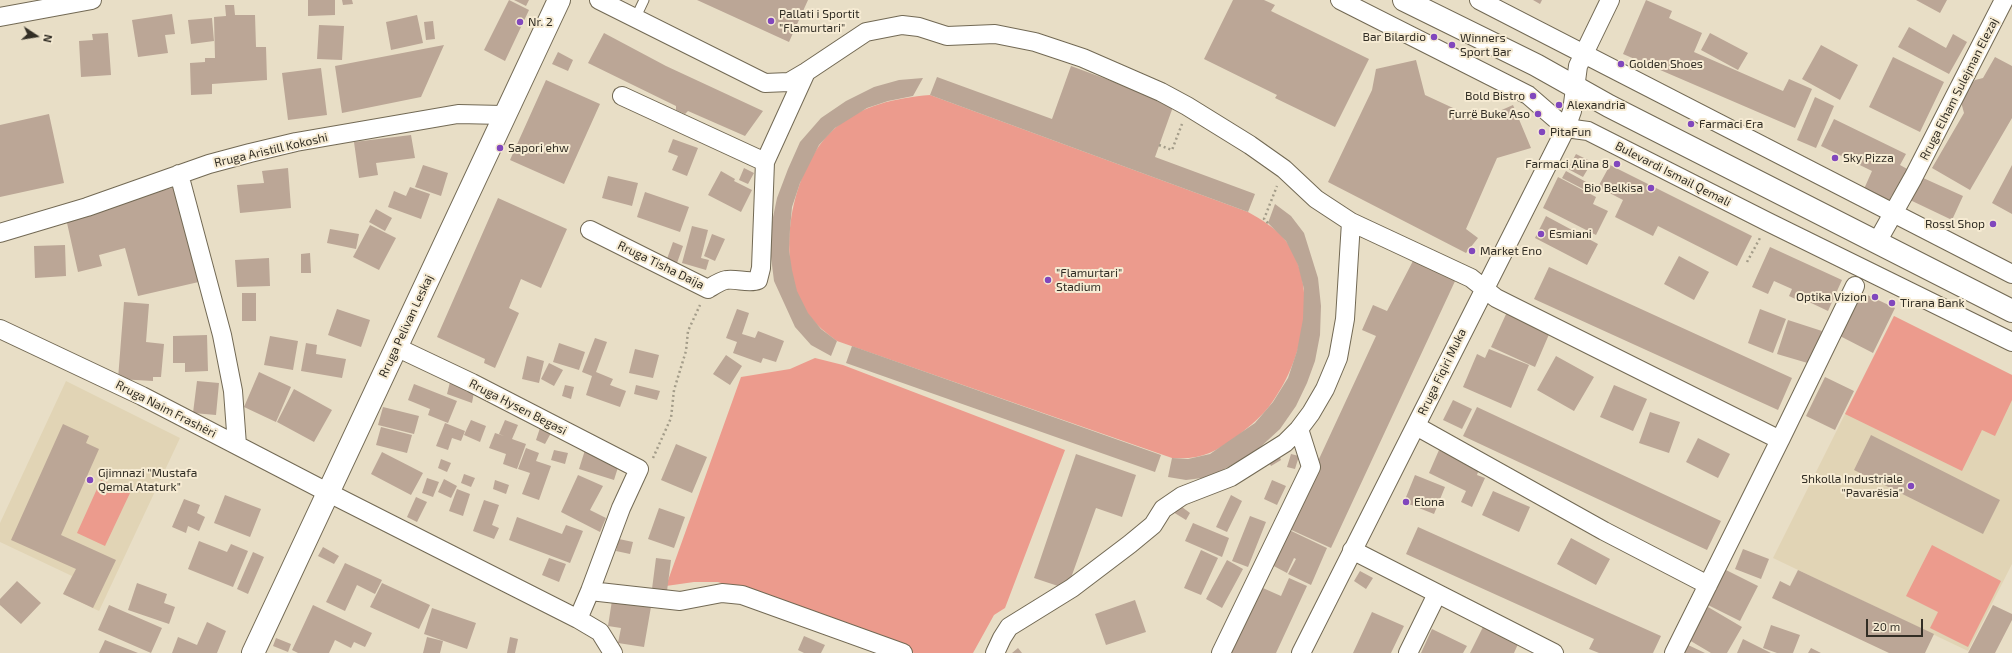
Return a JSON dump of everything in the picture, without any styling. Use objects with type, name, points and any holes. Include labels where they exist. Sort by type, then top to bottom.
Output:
[{"type":"main road","name":"Rruga Pelivan Leskaj","points":[[253,653],[558,0]]},
{"type":"main road","points":[[1404,0],[1536,65],[1575,88],[2012,311]]},
{"type":"street","points":[[0,18],[92,0]]},
{"type":"street","points":[[599,0],[765,83],[789,82],[866,32],[902,25],[919,27],[947,36],[995,34],[1035,42],[1083,58],[1161,92],[1188,107],[1250,145],[1284,169],[1316,198],[1351,222],[1470,278],[1496,298],[1780,440]]},
{"type":"street","points":[[1340,0],[1528,94],[1566,128]]},
{"type":"street","points":[[1479,0],[2012,274]]},
{"type":"street","name":"Rruga Fiqiri Muka","points":[[1301,653],[1566,128],[1572,111],[1578,66],[1610,0]]},
{"type":"street","name":"Rruga Elham Sulejman Elezaj","points":[[1877,242],[1913,178],[2004,0]]},
{"type":"street","points":[[622,96],[765,162],[806,72]]},
{"type":"street","name":"Rruga Aristill Kokoshi","points":[[0,233],[95,204],[179,174],[250,152],[296,142],[458,114],[503,115]]},
{"type":"street","name":"Bulevardi Ismail Qemali","points":[[1566,128],[1588,131],[1768,222],[2012,342]]},
{"type":"street","name":"Rruga Tisha Daija","points":[[590,230],[708,288],[724,280],[754,282],[758,280],[763,250],[765,162]]},
{"type":"street","points":[[179,174],[222,335],[233,390],[237,445]]},
{"type":"street","points":[[995,653],[1009,627],[1072,588],[1130,544],[1153,525],[1163,510],[1169,505],[1182,496],[1231,477],[1285,443],[1299,429],[1311,413],[1325,389],[1338,358],[1346,318],[1351,222]]},
{"type":"street","points":[[1674,653],[1855,286]]},
{"type":"street","name":"Rruga Naim Frashëri","points":[[0,329],[142,396],[329,493],[578,619],[600,632],[613,653]]},
{"type":"street","name":"Rruga Hysen Begasi","points":[[396,347],[472,383],[639,469]]},
{"type":"street","points":[[1416,426],[1604,531],[1708,585]]},
{"type":"street","points":[[1221,653],[1311,467],[1299,429]]},
{"type":"street","points":[[578,619],[590,591],[611,531],[639,469]]},
{"type":"street","points":[[1352,550],[1549,652]]},
{"type":"street","points":[[590,591],[680,601],[722,593],[742,595],[903,653]]},
{"type":"street","points":[[1408,653],[1438,594]]},
{"type":"lane","points":[[635,18],[644,0]]},
{"type":"path","points":[[1159,145],[1172,150],[1188,107]]},
{"type":"path","points":[[1268,223],[1264,218],[1284,169]]},
{"type":"path","points":[[639,469],[648,466],[671,418],[674,390],[686,351],[688,331],[708,288]]},
{"type":"shaded area","name":"\"Flamurtari\" Stadium","points":[[930,95],[1248,212],[1264,221],[1278,232],[1286,241],[1296,259],[1302,279],[1305,301],[1304,322],[1293,364],[1284,384],[1261,416],[1236,437],[1213,451],[1191,458],[1172,458],[837,341],[825,332],[808,314],[797,293],[791,269],[789,244],[791,217],[797,192],[806,168],[819,146],[834,129],[844,121],[867,108],[879,104],[904,98]]},
{"type":"shaded area","name":"Shkolla Industriale \"Pavarësia\"","points":[[1894,316],[2012,375],[2012,564],[1968,651],[1773,558]]},
{"type":"shaded area","points":[[1894,316],[2012,375],[2012,400],[1995,436],[1982,430],[1962,471],[1845,414]]},
{"type":"shaded area","points":[[815,358],[843,365],[1065,450],[1005,608],[994,615],[973,653],[914,653],[798,609],[718,582],[694,582],[666,586],[741,377],[790,369]]},
{"type":"shaded area","name":"Gjimnazi \"Mustafa Qemal Ataturk\"","points":[[66,381],[180,438],[99,611],[63,594],[72,576],[0,542],[0,523]]},
{"type":"shaded area","points":[[101,480],[130,493],[105,546],[77,533]]},
{"type":"shaded area","points":[[1932,545],[2001,581],[1968,647],[1930,628],[1938,612],[1906,596]]},
{"type":"building","points":[[308,0],[335,0],[335,15],[308,16]]},
{"type":"building","points":[[342,0],[352,0],[353,4],[343,5]]},
{"type":"building","points":[[509,0],[529,10],[505,61],[484,50]]},
{"type":"building","points":[[514,0],[529,0],[526,6]]},
{"type":"building","name":"Pallati i Sportit \"Flamurtari\"","points":[[697,0],[808,0],[789,42]]},
{"type":"building","points":[[1233,0],[1264,0],[1275,5],[1271,11],[1369,59],[1335,127],[1275,98],[1277,95],[1204,59]]},
{"type":"building","points":[[1533,0],[1542,0],[1540,4]]},
{"type":"building","points":[[1646,0],[1672,11],[1669,18],[1702,33],[1694,52],[1783,91],[1789,79],[1812,89],[1795,128],[1623,54]]},
{"type":"building","points":[[1916,0],[1947,0],[1940,13]]},
{"type":"building","points":[[225,5],[234,5],[235,15],[255,15],[256,47],[266,47],[267,80],[212,84],[212,94],[191,95],[190,63],[205,62],[205,58],[215,58],[214,17],[226,16]]},
{"type":"building","points":[[172,14],[175,34],[165,35],[168,53],[138,57],[132,20]]},
{"type":"building","points":[[417,15],[423,43],[391,50],[386,22]]},
{"type":"building","points":[[212,18],[214,41],[191,44],[188,20]]},
{"type":"building","points":[[433,21],[435,39],[426,40],[424,22]]},
{"type":"building","points":[[319,25],[344,26],[342,60],[317,59]]},
{"type":"building","points":[[1909,27],[1946,48],[1953,34],[1967,42],[1949,74],[1898,47]]},
{"type":"building","points":[[108,33],[111,75],[81,77],[79,41],[93,40],[92,34]]},
{"type":"building","points":[[604,33],[666,66],[763,111],[745,136],[688,111],[685,114],[676,110],[676,106],[588,63]]},
{"type":"building","points":[[1710,33],[1748,53],[1738,70],[1701,50]]},
{"type":"building","points":[[444,45],[421,97],[342,113],[335,66]]},
{"type":"building","points":[[1821,45],[1858,65],[1840,100],[1802,79]]},
{"type":"building","points":[[558,52],[573,60],[568,71],[552,64]]},
{"type":"building","points":[[1893,57],[1944,82],[1920,132],[1869,107]]},
{"type":"building","points":[[1995,57],[2012,66],[2012,118],[1970,190],[1932,168],[1964,113],[1961,102],[1966,89],[1975,80],[1983,78]]},
{"type":"building","points":[[1416,60],[1425,95],[1479,120],[1513,105],[1531,148],[1497,158],[1466,229],[1478,238],[1466,253],[1328,182],[1372,90],[1376,69]]},
{"type":"building","points":[[1071,66],[1174,104],[1155,157],[1255,194],[1248,212],[930,95],[937,77],[1052,119]]},
{"type":"building","points":[[321,68],[327,115],[288,120],[282,73]]},
{"type":"building","points":[[923,78],[913,96],[888,101],[867,108],[835,128],[819,145],[800,183],[792,207],[789,250],[797,291],[808,313],[821,329],[837,341],[831,356],[811,345],[795,327],[774,281],[770,249],[772,222],[777,198],[800,142],[821,118],[846,101],[874,87],[899,80]]},
{"type":"building","points":[[546,80],[600,104],[564,184],[510,160]]},
{"type":"building","points":[[1815,97],[1834,106],[1816,148],[1797,140]]},
{"type":"building","points":[[49,114],[64,183],[0,197],[0,125]]},
{"type":"building","points":[[1834,119],[1906,154],[1900,165],[1909,170],[1896,197],[1892,195],[1889,201],[1864,189],[1872,171],[1821,146]]},
{"type":"building","points":[[411,135],[415,158],[376,163],[378,175],[359,178],[354,142]]},
{"type":"building","points":[[673,139],[698,148],[687,176],[672,170],[678,156],[668,152]]},
{"type":"building","points":[[1576,154],[1592,162],[1583,177],[1568,169]]},
{"type":"building","points":[[423,165],[448,173],[441,196],[415,187]]},
{"type":"building","points":[[1610,165],[1752,236],[1737,266],[1658,226],[1653,236],[1615,217],[1623,200],[1598,187]]},
{"type":"building","points":[[2012,165],[2012,214],[1992,203]]},
{"type":"building","points":[[288,168],[291,208],[240,213],[237,185],[264,183],[262,171]]},
{"type":"building","points":[[744,168],[754,173],[748,184],[739,180]]},
{"type":"building","points":[[721,171],[735,179],[734,181],[752,190],[741,212],[708,195]]},
{"type":"building","points":[[1566,171],[1588,183],[1585,190],[1562,178]]},
{"type":"building","points":[[608,176],[638,183],[632,206],[602,198]]},
{"type":"building","points":[[1558,177],[1596,197],[1593,204],[1608,211],[1596,235],[1543,208]]},
{"type":"building","points":[[1921,177],[1963,196],[1952,220],[1910,200]]},
{"type":"building","points":[[176,187],[203,281],[138,296],[125,248],[99,255],[102,266],[78,272],[65,214]]},
{"type":"building","points":[[410,187],[430,194],[421,219],[388,207],[394,191],[406,196]]},
{"type":"building","points":[[645,192],[689,207],[680,232],[637,217]]},
{"type":"building","points":[[498,198],[567,229],[541,288],[521,279],[509,308],[519,313],[495,368],[484,363],[485,359],[437,337]]},
{"type":"building","points":[[1275,204],[1291,216],[1304,233],[1318,278],[1321,306],[1320,335],[1315,361],[1307,383],[1296,406],[1280,429],[1255,452],[1210,477],[1186,480],[1168,477],[1172,458],[1188,459],[1210,454],[1255,423],[1273,402],[1288,378],[1297,351],[1303,319],[1304,289],[1298,265],[1286,241],[1268,223]]},
{"type":"building","points":[[376,209],[392,218],[385,231],[369,222]]},
{"type":"building","points":[[1546,216],[1598,244],[1587,265],[1535,238]]},
{"type":"building","points":[[370,225],[396,238],[379,270],[353,257]]},
{"type":"building","points":[[692,226],[708,230],[701,258],[709,260],[706,270],[682,263]]},
{"type":"building","points":[[330,229],[359,234],[356,249],[327,243]]},
{"type":"building","points":[[712,234],[725,239],[715,261],[704,256]]},
{"type":"building","points":[[673,242],[683,246],[677,263],[667,259]]},
{"type":"building","points":[[65,245],[66,276],[35,278],[34,246]]},
{"type":"building","points":[[1770,247],[1842,280],[1828,311],[1807,301],[1806,304],[1789,296],[1792,289],[1774,281],[1768,294],[1752,287]]},
{"type":"building","points":[[310,253],[311,273],[301,273],[301,254]]},
{"type":"building","points":[[1679,256],[1709,272],[1694,300],[1664,284]]},
{"type":"building","points":[[269,258],[270,286],[237,287],[235,260]]},
{"type":"building","points":[[1414,259],[1456,279],[1331,548],[1287,528],[1376,336],[1362,330],[1373,305],[1387,311]]},
{"type":"building","points":[[1549,267],[1792,378],[1778,410],[1534,299]]},
{"type":"building","points":[[1859,291],[1895,308],[1873,353],[1838,335]]},
{"type":"building","points":[[242,293],[256,293],[256,321],[242,321]]},
{"type":"building","points":[[124,302],[149,304],[146,342],[164,344],[161,377],[153,377],[153,381],[118,379]]},
{"type":"building","points":[[337,309],[370,320],[361,347],[328,335]]},
{"type":"building","points":[[737,309],[749,313],[742,334],[755,338],[758,331],[784,341],[776,362],[763,358],[761,363],[733,353],[737,342],[726,338]]},
{"type":"building","points":[[1760,309],[1786,319],[1773,353],[1748,343]]},
{"type":"building","points":[[1507,312],[1550,332],[1535,367],[1491,347]]},
{"type":"building","points":[[1788,320],[1822,331],[1811,364],[1777,354]]},
{"type":"building","points":[[207,335],[208,371],[185,372],[185,363],[173,363],[173,336]]},
{"type":"building","points":[[270,336],[298,341],[293,370],[264,365]]},
{"type":"building","points":[[595,338],[607,342],[596,372],[613,379],[610,385],[626,391],[620,407],[586,395],[592,376],[582,372]]},
{"type":"building","points":[[306,343],[317,345],[316,354],[346,359],[342,378],[301,371]]},
{"type":"building","points":[[559,343],[585,352],[579,370],[553,362]]},
{"type":"building","points":[[852,346],[1161,455],[1155,472],[846,363]]},
{"type":"building","points":[[635,349],[659,355],[653,378],[629,373]]},
{"type":"building","points":[[1489,349],[1529,365],[1511,408],[1463,387],[1477,354],[1485,358]]},
{"type":"building","points":[[726,355],[742,366],[730,385],[713,374]]},
{"type":"building","points":[[527,356],[544,361],[539,383],[522,379]]},
{"type":"building","points":[[1556,356],[1594,377],[1574,411],[1537,390]]},
{"type":"building","points":[[549,363],[563,370],[554,386],[541,379]]},
{"type":"building","points":[[259,372],[291,387],[276,422],[244,407]]},
{"type":"building","points":[[1825,377],[1854,391],[1835,430],[1806,416]]},
{"type":"building","points":[[197,381],[219,383],[216,415],[193,413]]},
{"type":"building","points":[[450,382],[474,392],[472,403],[447,394]]},
{"type":"building","points":[[414,384],[457,401],[448,423],[428,415],[430,409],[408,400]]},
{"type":"building","points":[[565,385],[574,387],[571,399],[562,396]]},
{"type":"building","points":[[636,385],[660,391],[657,400],[634,394]]},
{"type":"building","points":[[1614,385],[1647,399],[1633,431],[1600,417]]},
{"type":"building","points":[[294,389],[332,410],[314,442],[277,422]]},
{"type":"building","points":[[1453,400],[1472,409],[1462,429],[1443,420]]},
{"type":"building","points":[[383,407],[419,416],[414,434],[378,425]]},
{"type":"building","points":[[1477,407],[1721,521],[1707,550],[1463,436]]},
{"type":"building","points":[[1650,412],[1680,422],[1669,453],[1639,443]]},
{"type":"building","points":[[471,420],[486,426],[480,442],[464,435]]},
{"type":"building","points":[[505,420],[518,425],[512,439],[526,444],[517,469],[503,464],[506,454],[489,448],[495,433],[504,436],[499,434]]},
{"type":"building","points":[[445,423],[465,431],[461,441],[452,438],[448,450],[436,446]]},
{"type":"building","points":[[63,424],[89,436],[86,443],[99,449],[61,535],[116,560],[93,608],[63,594],[76,569],[11,540]]},
{"type":"building","points":[[381,427],[412,435],[407,453],[376,445]]},
{"type":"building","points":[[540,428],[551,433],[545,444],[536,440]]},
{"type":"building","points":[[1871,435],[2000,500],[1983,534],[1854,470]]},
{"type":"building","points":[[1698,438],[1730,454],[1718,478],[1686,462]]},
{"type":"building","points":[[676,444],[707,457],[692,493],[661,480]]},
{"type":"building","points":[[526,448],[539,453],[536,461],[551,466],[539,500],[522,494],[530,473],[518,469]]},
{"type":"building","points":[[554,450],[568,453],[565,464],[551,460]]},
{"type":"building","points":[[585,450],[620,461],[614,480],[579,469]]},
{"type":"building","points":[[1439,450],[1479,469],[1477,475],[1485,478],[1472,507],[1461,502],[1466,491],[1429,473]]},
{"type":"building","points":[[1277,451],[1281,460],[1271,466],[1266,458]]},
{"type":"building","points":[[382,452],[423,473],[411,495],[371,474]]},
{"type":"building","points":[[1076,454],[1136,475],[1122,517],[1096,508],[1067,589],[1034,578]]},
{"type":"building","points":[[1291,454],[1299,456],[1295,469],[1287,467]]},
{"type":"building","points":[[441,459],[451,463],[447,472],[438,468]]},
{"type":"building","points":[[464,474],[475,478],[471,487],[461,483]]},
{"type":"building","points":[[578,475],[603,486],[590,510],[606,518],[600,532],[561,512]]},
{"type":"building","points":[[1415,475],[1445,487],[1434,514],[1404,502]]},
{"type":"building","points":[[427,478],[439,482],[433,497],[422,493]]},
{"type":"building","points":[[444,479],[457,486],[451,498],[438,492]]},
{"type":"building","points":[[495,480],[509,485],[506,494],[493,489]]},
{"type":"building","points":[[1272,480],[1286,486],[1277,505],[1264,499]]},
{"type":"building","points":[[457,489],[470,494],[463,516],[449,511]]},
{"type":"building","points":[[1493,491],[1530,507],[1519,532],[1482,515]]},
{"type":"building","points":[[225,495],[261,509],[250,537],[214,523]]},
{"type":"building","points":[[1231,495],[1242,501],[1227,532],[1216,527]]},
{"type":"building","points":[[416,497],[427,502],[417,522],[407,517]]},
{"type":"building","points":[[184,499],[200,505],[197,513],[205,517],[199,531],[188,526],[186,533],[172,527]]},
{"type":"building","points":[[484,500],[499,505],[492,525],[499,528],[494,539],[473,531]]},
{"type":"building","points":[[1178,504],[1190,513],[1186,520],[1173,512]]},
{"type":"building","points":[[659,508],[685,517],[674,548],[648,539]]},
{"type":"building","points":[[1250,516],[1266,522],[1248,567],[1232,561]]},
{"type":"building","points":[[517,517],[562,534],[566,525],[583,531],[570,563],[509,540]]},
{"type":"building","points":[[1193,523],[1229,538],[1222,557],[1185,541]]},
{"type":"building","points":[[1418,527],[1661,636],[1653,653],[1599,653],[1589,649],[1594,639],[1406,554]]},
{"type":"building","points":[[1285,528],[1327,548],[1311,585],[1288,574],[1296,559],[1294,558],[1287,573],[1268,563]]},
{"type":"building","points":[[1571,538],[1610,559],[1596,585],[1557,564]]},
{"type":"building","points":[[619,539],[633,542],[630,554],[616,551]]},
{"type":"building","points":[[199,541],[227,552],[231,544],[248,551],[233,587],[188,569]]},
{"type":"building","points":[[323,547],[339,556],[334,564],[318,556]]},
{"type":"building","points":[[1743,549],[1769,559],[1761,579],[1735,569]]},
{"type":"building","points":[[1201,550],[1218,558],[1201,595],[1184,588]]},
{"type":"building","points":[[253,552],[264,557],[248,594],[237,589]]},
{"type":"building","points":[[549,558],[566,564],[559,582],[542,575]]},
{"type":"building","points":[[656,558],[671,560],[667,591],[652,589]]},
{"type":"building","points":[[1227,560],[1243,569],[1222,608],[1206,599]]},
{"type":"building","points":[[345,563],[382,580],[375,594],[357,585],[345,611],[326,602]]},
{"type":"building","points":[[1722,568],[1758,586],[1740,621],[1704,603]]},
{"type":"building","points":[[1798,570],[1934,634],[1925,653],[1889,653],[1772,598],[1780,581],[1790,586]]},
{"type":"building","points":[[1360,571],[1373,578],[1366,589],[1354,581]]},
{"type":"building","points":[[1289,578],[1307,586],[1276,653],[1224,653],[1256,585],[1281,596]]},
{"type":"building","points":[[17,581],[41,603],[21,624],[0,605],[0,599]]},
{"type":"building","points":[[137,583],[167,594],[164,603],[175,607],[169,624],[128,610]]},
{"type":"building","points":[[382,583],[430,605],[419,629],[370,607]]},
{"type":"building","points":[[613,594],[652,601],[644,647],[618,643],[621,628],[608,626]]},
{"type":"building","points":[[1135,600],[1146,632],[1106,645],[1095,614]]},
{"type":"building","points":[[109,605],[162,628],[151,653],[98,630]]},
{"type":"building","points":[[313,605],[372,633],[365,647],[354,642],[351,648],[335,640],[329,653],[298,653],[292,650]]},
{"type":"building","points":[[1993,605],[2012,614],[2012,620],[1995,653],[1968,653]]},
{"type":"building","points":[[1708,607],[1742,627],[1727,653],[1711,653],[1689,640]]},
{"type":"building","points":[[432,608],[476,623],[467,649],[424,634]]},
{"type":"building","points":[[1372,612],[1404,626],[1391,653],[1353,653]]},
{"type":"building","points":[[207,622],[226,631],[217,653],[172,653],[178,637],[197,645]]},
{"type":"building","points":[[1771,625],[1800,635],[1793,653],[1777,653],[1763,648]]},
{"type":"building","points":[[1483,627],[1518,644],[1514,653],[1470,653]]},
{"type":"building","points":[[1432,629],[1467,646],[1463,653],[1421,653]]},
{"type":"building","points":[[804,636],[825,645],[821,653],[804,653],[798,650]]},
{"type":"building","points":[[427,637],[443,641],[440,653],[423,653]]},
{"type":"building","points":[[510,637],[518,639],[515,653],[507,653]]},
{"type":"building","points":[[276,638],[291,644],[288,652],[273,646]]},
{"type":"building","points":[[1743,639],[1771,653],[1737,653]]},
{"type":"building","points":[[105,640],[138,653],[99,653]]},
{"type":"building","points":[[1686,644],[1705,653],[1681,653]]},
{"type":"building","points":[[1018,648],[1022,653],[1012,653]]},
{"type":"building","points":[[1811,648],[1821,653],[1808,653]]},
{"type":"place","name":"Pallati i Sportit \"Flamurtari\"","points":[[771,21]]},
{"type":"place","name":"Nr. 2","points":[[520,22]]},
{"type":"place","name":"Bar Bilardio","points":[[1434,37]]},
{"type":"place","name":"Winners Sport Bar","points":[[1452,45]]},
{"type":"place","name":"Golden Shoes","points":[[1621,64]]},
{"type":"place","name":"Bold Bistro","points":[[1533,96]]},
{"type":"place","name":"Alexandria","points":[[1559,105]]},
{"type":"place","name":"Furrë Buke Aso","points":[[1538,114]]},
{"type":"place","name":"Farmaci Era","points":[[1691,124]]},
{"type":"place","name":"PitaFun","points":[[1542,132]]},
{"type":"place","name":"Sapori ehw","points":[[500,148]]},
{"type":"place","name":"Sky Pizza","points":[[1835,158]]},
{"type":"place","name":"Farmaci Alina 8","points":[[1617,164]]},
{"type":"place","name":"Bio Belkisa","points":[[1651,188]]},
{"type":"place","name":"Rossl Shop","points":[[1993,224]]},
{"type":"place","name":"Esmiani","points":[[1541,234]]},
{"type":"place","name":"Market Eno","points":[[1472,251]]},
{"type":"place","name":"\"Flamurtari\" Stadium","points":[[1048,280]]},
{"type":"place","name":"Optika Vizion","points":[[1875,297]]},
{"type":"place","name":"Tirana Bank","points":[[1892,303]]},
{"type":"place","name":"Gjimnazi \"Mustafa Qemal Ataturk\"","points":[[90,480]]},
{"type":"place","name":"Shkolla Industriale \"Pavarësia\"","points":[[1911,486]]},
{"type":"place","name":"Elona","points":[[1406,502]]}]
